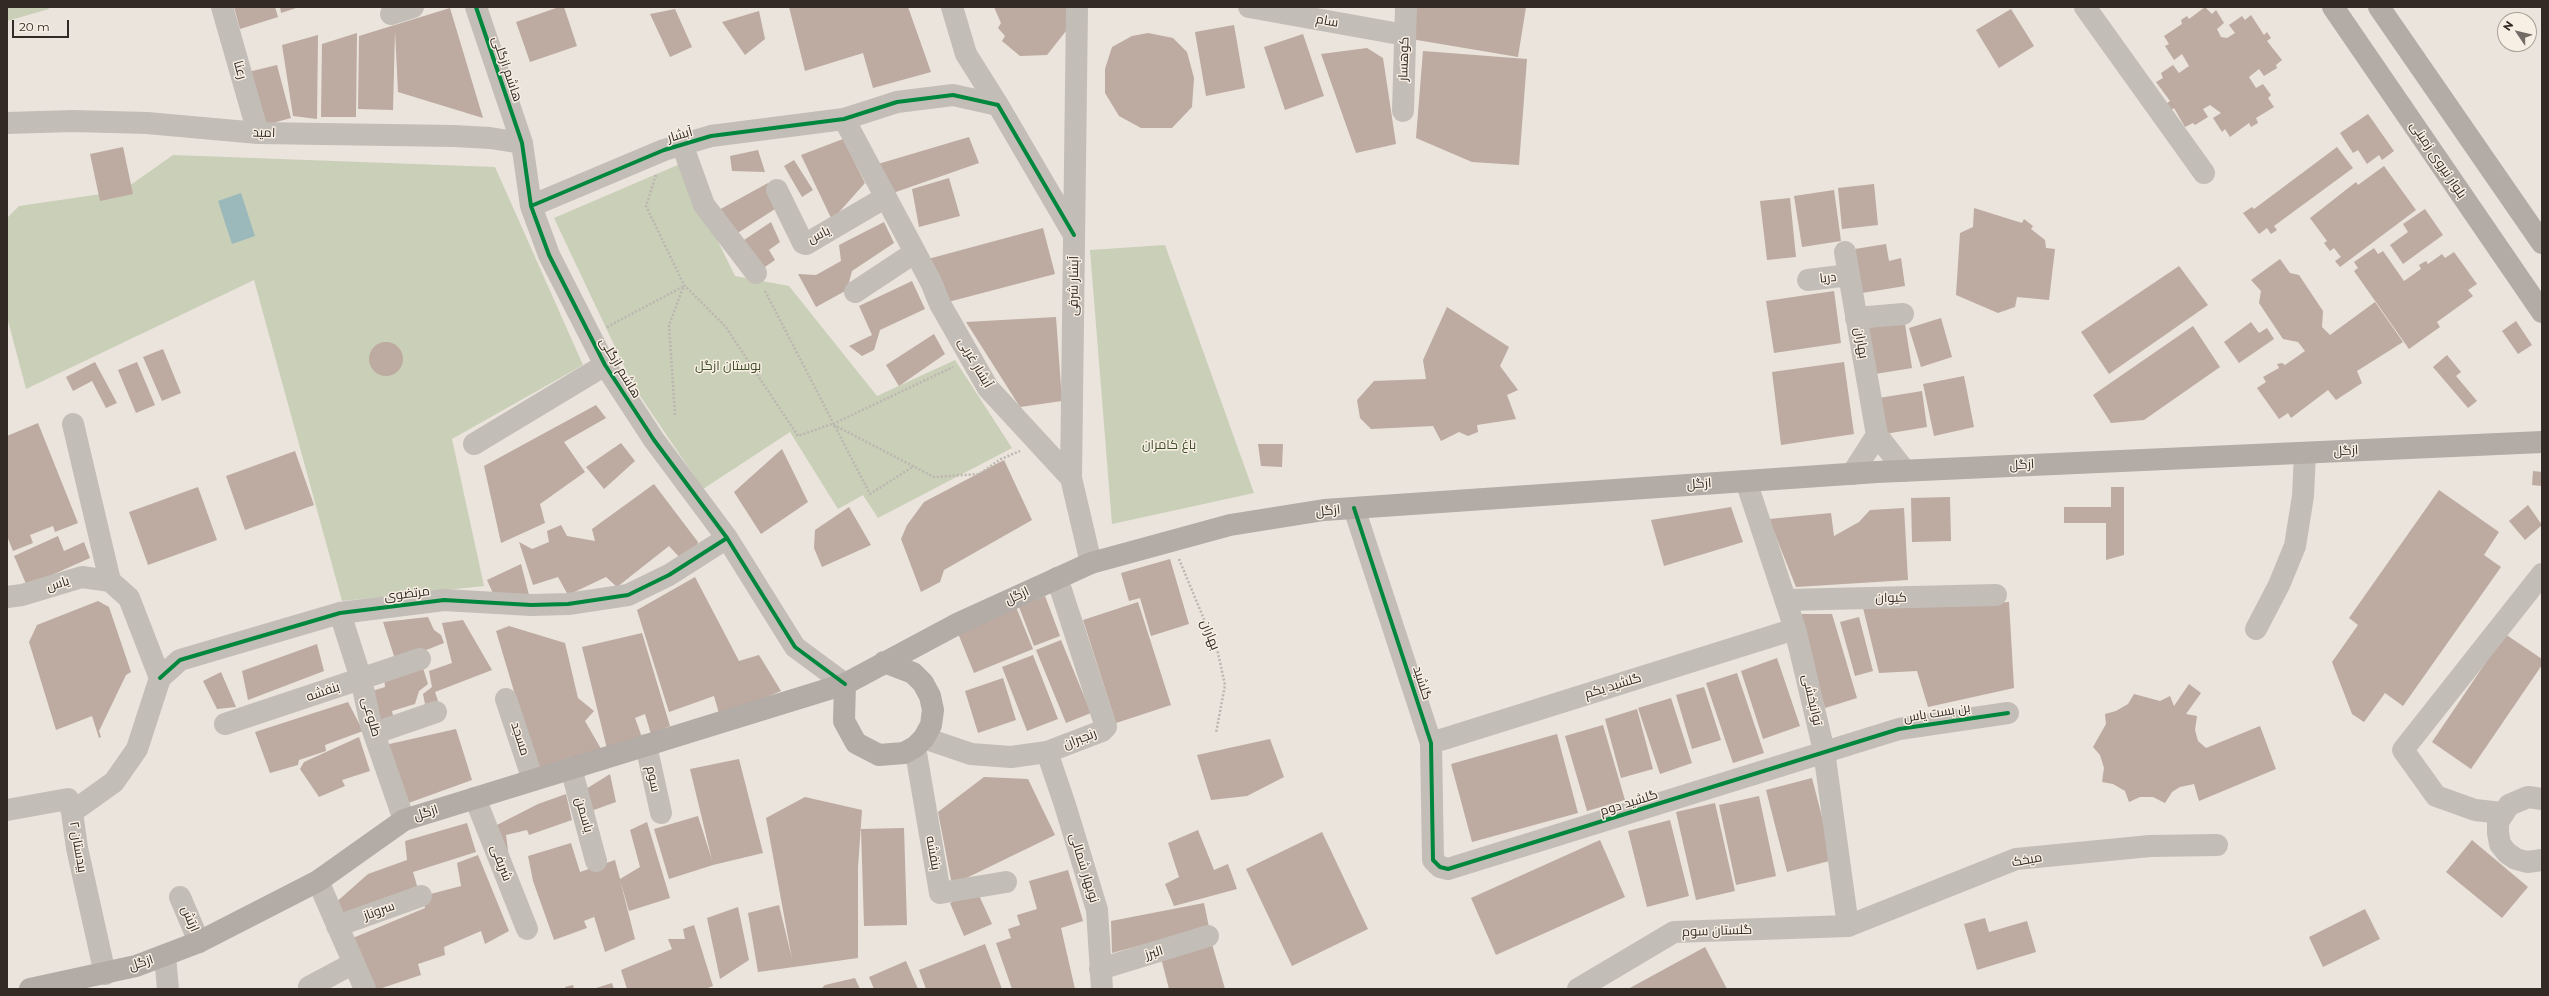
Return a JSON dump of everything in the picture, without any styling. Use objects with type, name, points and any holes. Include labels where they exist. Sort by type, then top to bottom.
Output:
[{"type":"main road","name":"بلوار نیروی زمینی","points":[[2333,7],[2542,312]]},
{"type":"main road","points":[[2379,7],[2542,242]]},
{"type":"main road","name":"ازگل","points":[[884,662],[960,623],[1090,563],[1230,525],[1324,510],[1905,471],[2542,442]]},
{"type":"main road","points":[[884,662],[913,673],[923,683],[930,696],[932,717],[919,742],[891,755],[878,755],[856,743],[844,721],[845,684],[884,662]]},
{"type":"main road","name":"ازگل","points":[[30,989],[105,974],[165,956],[199,942],[318,881],[404,820],[845,684]]},
{"type":"street","name":"رعنا","points":[[222,7],[258,133]]},
{"type":"street","points":[[391,14],[413,7]]},
{"type":"street","name":"هاشم ازگلی","points":[[476,7],[522,143],[531,206],[549,255],[605,365],[654,440],[727,538],[795,647],[845,684]]},
{"type":"street","points":[[952,7],[966,54],[998,105],[1074,235]]},
{"type":"street","name":"آبشار شرقی","points":[[1077,7],[1070,478],[1090,563]]},
{"type":"street","name":"سام","points":[[1249,7],[1405,36]]},
{"type":"street","name":"کوهسار","points":[[1403,111],[1406,7]]},
{"type":"street","points":[[2085,7],[2204,173]]},
{"type":"street","name":"آبشار","points":[[531,206],[673,147],[711,136],[767,127],[844,119],[897,102],[953,95],[998,105]]},
{"type":"street","points":[[844,119],[886,197]]},
{"type":"street","name":"امید","points":[[7,123],[74,121],[147,123],[258,133],[468,137],[522,143]]},
{"type":"street","points":[[673,147],[704,205],[756,273]]},
{"type":"street","name":"یاس","points":[[777,190],[803,243],[806,244],[886,197]]},
{"type":"street","name":"آبشار غربی","points":[[886,197],[914,253],[931,282],[940,304],[988,388],[1070,478]]},
{"type":"street","name":"بهاران","points":[[1845,252],[1877,435]]},
{"type":"street","points":[[855,292],[914,253]]},
{"type":"street","name":"دریا","points":[[1808,280],[1849,275]]},
{"type":"street","points":[[1856,318],[1903,314]]},
{"type":"street","points":[[474,444],[605,365]]},
{"type":"street","points":[[73,424],[110,581],[129,598],[160,678]]},
{"type":"street","points":[[1852,474],[1877,435],[1905,471]]},
{"type":"street","points":[[2256,629],[2279,585],[2295,546],[2303,496],[2305,453]]},
{"type":"street","name":"توانبخشی","points":[[1746,481],[1795,629],[1824,751],[1848,926]]},
{"type":"street","name":"گلشید","points":[[1354,508],[1431,744],[1433,860],[1440,867]]},
{"type":"street","name":"مرتضوی","points":[[160,678],[180,660],[340,613],[444,600],[531,605],[568,604],[628,595],[669,576],[727,538]]},
{"type":"street","points":[[2502,813],[2475,810],[2436,796],[2403,750],[2542,574]]},
{"type":"street","name":"یاس","points":[[7,597],[22,595],[82,577],[110,581]]},
{"type":"street","name":"رنجبران","points":[[919,742],[971,754],[1011,757],[1047,752],[1102,731],[1106,727],[1057,578]]},
{"type":"street","name":"کیوان","points":[[1786,600],[1996,595]]},
{"type":"street","name":"طلوعی","points":[[340,613],[375,733],[404,820]]},
{"type":"street","name":"گلشيد يكم","points":[[1431,744],[1795,629]]},
{"type":"street","name":"بنفشه","points":[[225,724],[420,659]]},
{"type":"street","name":"بیدستان ۲","points":[[105,974],[77,848],[72,812],[114,782],[137,749],[160,678]]},
{"type":"street","name":"مسجد","points":[[506,699],[533,780]]},
{"type":"street","points":[[375,733],[436,712]]},
{"type":"street","name":"بن بست یاس","points":[[1824,751],[1899,729],[2008,713]]},
{"type":"street","name":"بنفشه","points":[[919,742],[940,893],[1006,882]]},
{"type":"street","name":"سوم","points":[[646,745],[661,813]]},
{"type":"street","name":"گلشيد دوم","points":[[1440,867],[1448,869],[1824,751]]},
{"type":"street","name":"نوبهار شمالی","points":[[1047,752],[1097,910],[1101,979]]},
{"type":"street","name":"یاسمن","points":[[571,768],[596,861]]},
{"type":"street","points":[[2542,799],[2528,797],[2518,799],[2509,804],[2502,813],[2498,822],[2500,844],[2507,853],[2516,860],[2527,862],[2542,860]]},
{"type":"street","name":"شریفی","points":[[476,798],[527,929]]},
{"type":"street","points":[[7,810],[68,799],[72,812]]},
{"type":"street","name":"میخک","points":[[1848,926],[2016,859],[2150,846],[2217,846]]},
{"type":"street","points":[[318,881],[365,989]]},
{"type":"street","name":"سروناز","points":[[337,926],[421,896]]},
{"type":"street","name":"ارتش","points":[[180,897],[199,942]]},
{"type":"street","name":"گلستان سوم","points":[[1578,989],[1674,932],[1848,926]]},
{"type":"street","name":"البرز","points":[[1101,979],[1208,936]]},
{"type":"street","points":[[165,956],[168,989]]},
{"type":"street","points":[[309,987],[354,963]]},
{"type":"path","points":[[673,147],[646,206],[684,285],[725,326],[798,436],[832,424],[972,358]]},
{"type":"path","points":[[756,273],[832,424],[870,494],[915,466]]},
{"type":"path","points":[[590,337],[684,285]]},
{"type":"path","points":[[675,414],[669,325],[684,285]]},
{"type":"path","points":[[832,424],[934,477],[979,474],[1001,459],[1038,443]]},
{"type":"green space","points":[[7,7],[48,7],[49,9],[7,21]]},
{"type":"green space","points":[[173,155],[495,167],[583,365],[452,439],[484,586],[342,601],[254,280],[26,389],[7,317],[7,218],[19,206],[122,191]]},
{"type":"green space","name":"بوستان ازگل","points":[[680,164],[735,276],[789,286],[877,396],[955,360],[1012,448],[878,518],[863,495],[838,509],[790,432],[703,489],[634,387],[554,218]]},
{"type":"green space","name":"باغ کامران","points":[[1165,245],[1254,493],[1112,524],[1090,250]]},
{"type":"water","points":[[241,193],[255,236],[232,244],[218,201]]},
{"type":"building","points":[[234,7],[275,7],[278,17],[240,29]]},
{"type":"building","points":[[280,7],[299,7],[281,13]]},
{"type":"building","points":[[559,7],[564,7],[577,46],[530,62],[516,22]]},
{"type":"building","points":[[789,7],[908,7],[931,72],[873,88],[863,53],[805,71]]},
{"type":"building","points":[[994,7],[1068,7],[1066,31],[1047,55],[1020,56],[1002,41],[1005,36],[998,28],[1001,23]]},
{"type":"building","points":[[1417,7],[1526,7],[1518,57],[1411,39]]},
{"type":"building","points":[[2205,7],[2212,14],[2216,10],[2224,23],[2217,29],[2221,37],[2227,38],[2235,33],[2229,25],[2242,16],[2245,20],[2251,15],[2264,35],[2267,32],[2271,38],[2267,41],[2282,60],[2276,65],[2277,68],[2264,76],[2259,69],[2249,77],[2256,88],[2263,84],[2271,95],[2268,98],[2274,107],[2256,118],[2258,123],[2251,127],[2249,123],[2230,137],[2225,129],[2222,132],[2213,118],[2221,113],[2210,105],[2203,109],[2208,117],[2195,125],[2193,123],[2185,127],[2174,108],[2170,111],[2166,104],[2170,101],[2156,82],[2163,78],[2161,73],[2173,65],[2179,73],[2189,66],[2182,54],[2174,60],[2165,46],[2169,44],[2164,36],[2182,24],[2181,20],[2187,16],[2189,19]]},
{"type":"building","points":[[450,8],[483,118],[398,92],[395,31],[393,110],[358,109],[359,36]]},
{"type":"building","points":[[675,9],[692,47],[670,57],[650,14]]},
{"type":"building","points":[[2011,9],[2034,46],[1999,68],[1976,30]]},
{"type":"building","points":[[759,11],[765,39],[745,55],[722,22]]},
{"type":"building","points":[[1234,25],[1245,88],[1206,96],[1195,32]]},
{"type":"building","points":[[357,33],[356,117],[321,117],[322,44]]},
{"type":"building","points":[[1148,33],[1173,38],[1187,52],[1194,78],[1192,107],[1172,128],[1141,128],[1119,116],[1105,93],[1105,69],[1112,47],[1132,36]]},
{"type":"building","points":[[1303,34],[1324,96],[1285,110],[1264,47]]},
{"type":"building","points":[[318,35],[317,119],[293,116],[282,45]]},
{"type":"building","points":[[1367,48],[1383,58],[1396,144],[1356,153],[1321,54]]},
{"type":"building","points":[[1423,51],[1527,59],[1519,165],[1472,162],[1416,138]]},
{"type":"building","points":[[277,65],[291,118],[262,126],[248,72]]},
{"type":"building","points":[[2368,114],[2394,151],[2382,160],[2379,155],[2367,164],[2358,150],[2353,153],[2340,133]]},
{"type":"building","points":[[969,137],[979,163],[893,193],[878,164]]},
{"type":"building","points":[[843,139],[865,183],[832,220],[801,155]]},
{"type":"building","points":[[123,147],[133,194],[100,201],[90,154]]},
{"type":"building","points":[[2337,147],[2353,168],[2274,226],[2277,230],[2271,234],[2267,228],[2259,234],[2243,213],[2252,207],[2254,209]]},
{"type":"building","points":[[758,150],[765,172],[732,171],[730,156]]},
{"type":"building","points":[[794,160],[813,190],[802,197],[784,166]]},
{"type":"building","points":[[2384,166],[2416,210],[2340,267],[2335,261],[2341,257],[2334,248],[2330,251],[2324,243],[2327,241],[2310,218],[2356,182],[2358,185]]},
{"type":"building","points":[[949,178],[960,216],[919,227],[912,189]]},
{"type":"building","points":[[768,183],[775,209],[733,236],[717,211]]},
{"type":"building","points":[[1874,184],[1878,225],[1842,229],[1838,188]]},
{"type":"building","points":[[1834,190],[1841,241],[1802,247],[1794,196]]},
{"type":"building","points":[[1790,198],[1796,257],[1767,260],[1760,201]]},
{"type":"building","points":[[1974,208],[2022,223],[2024,219],[2033,226],[2031,229],[2045,240],[2046,248],[2055,249],[2049,300],[2017,297],[2015,307],[1998,313],[1956,295],[1960,233],[1973,227]]},
{"type":"building","points":[[2425,209],[2443,235],[2403,264],[2390,245],[2408,232],[2403,224]]},
{"type":"building","points":[[771,222],[780,242],[769,250],[775,260],[762,269],[744,240]]},
{"type":"building","points":[[884,222],[894,243],[852,271],[847,290],[816,307],[798,274],[816,275],[841,261],[839,245]]},
{"type":"building","points":[[1043,228],[1055,274],[948,302],[928,259]]},
{"type":"building","points":[[1886,244],[1889,261],[1901,258],[1905,286],[1862,293],[1855,249]]},
{"type":"building","points":[[2374,248],[2378,254],[2383,251],[2404,281],[2421,269],[2419,265],[2426,261],[2428,264],[2442,254],[2445,258],[2454,252],[2477,284],[2468,290],[2473,296],[2437,322],[2440,327],[2409,349],[2354,271],[2358,268],[2354,262]]},
{"type":"building","points":[[2280,259],[2290,273],[2299,275],[2323,311],[2322,327],[2330,335],[2375,302],[2403,342],[2357,371],[2362,383],[2336,400],[2328,390],[2291,418],[2288,413],[2279,419],[2257,388],[2266,382],[2263,377],[2279,368],[2277,364],[2282,363],[2285,365],[2305,351],[2298,342],[2283,339],[2259,303],[2261,291],[2251,280]]},
{"type":"building","points":[[2179,266],[2208,305],[2109,374],[2081,332]]},
{"type":"building","points":[[912,281],[925,309],[880,330],[874,350],[862,356],[849,346],[872,335],[859,306]]},
{"type":"building","points":[[1834,291],[1841,343],[1774,353],[1766,301]]},
{"type":"building","points":[[1447,307],[1509,347],[1500,366],[1518,390],[1507,395],[1516,419],[1477,425],[1478,432],[1468,436],[1459,432],[1441,441],[1433,426],[1371,429],[1360,418],[1357,400],[1374,381],[1426,379],[1423,360]]},
{"type":"building","points":[[1056,317],[1062,401],[1020,407],[966,322]]},
{"type":"building","points":[[1904,318],[1912,368],[1875,374],[1867,325]]},
{"type":"building","points":[[1941,318],[1952,357],[1921,367],[1909,328]]},
{"type":"building","points":[[2516,321],[2532,345],[2518,354],[2502,331]]},
{"type":"building","points":[[2251,322],[2259,333],[2267,328],[2274,339],[2239,363],[2224,342]]},
{"type":"building","points":[[2193,326],[2220,367],[2144,420],[2111,423],[2093,395]]},
{"type":"building","points":[[934,334],[945,354],[899,386],[886,365]]},
{"type":"building","points":[[386,342],[398,347],[403,359],[398,371],[386,376],[374,371],[369,359],[374,347]]},
{"type":"building","points":[[163,349],[181,393],[162,401],[143,357]]},
{"type":"building","points":[[2447,355],[2461,372],[2456,376],[2477,401],[2468,408],[2433,367]]},
{"type":"building","points":[[95,362],[117,403],[106,408],[92,381],[73,391],[66,377]]},
{"type":"building","points":[[137,362],[155,405],[136,413],[118,370]]},
{"type":"building","points":[[1844,362],[1854,434],[1781,445],[1772,372]]},
{"type":"building","points":[[1964,376],[1974,427],[1934,436],[1923,384]]},
{"type":"building","points":[[1922,391],[1927,427],[1885,434],[1879,398]]},
{"type":"building","points":[[596,405],[606,418],[564,442],[585,472],[540,504],[545,523],[501,543],[484,466]]},
{"type":"building","points":[[38,423],[78,523],[55,532],[53,526],[30,535],[33,543],[13,551],[7,536],[7,436]]},
{"type":"building","points":[[621,443],[635,461],[604,489],[586,467]]},
{"type":"building","points":[[1258,444],[1283,444],[1282,467],[1261,466]]},
{"type":"building","points":[[782,449],[808,502],[761,534],[734,492]]},
{"type":"building","points":[[295,451],[314,505],[245,530],[226,476]]},
{"type":"building","points":[[1004,460],[1032,520],[944,570],[940,582],[921,592],[901,539],[907,525],[924,502]]},
{"type":"building","points":[[2533,471],[2542,472],[2542,486],[2532,485]]},
{"type":"building","points":[[654,484],[698,542],[695,553],[682,560],[669,546],[617,587],[606,577],[568,595],[558,577],[533,585],[519,542],[532,549],[549,542],[547,531],[561,525],[567,536],[595,541],[592,529]]},
{"type":"building","points":[[198,487],[217,540],[148,565],[129,512]]},
{"type":"building","points":[[2111,487],[2124,487],[2124,555],[2106,560],[2106,523],[2064,523],[2064,507],[2111,507]]},
{"type":"building","points":[[2439,490],[2499,532],[2484,555],[2501,567],[2403,706],[2385,693],[2364,722],[2352,714],[2332,662],[2358,625],[2349,618]]},
{"type":"building","points":[[1950,497],[1951,541],[1912,542],[1911,498]]},
{"type":"building","points":[[2528,505],[2542,525],[2525,540],[2509,521]]},
{"type":"building","points":[[849,507],[871,545],[822,567],[814,548],[815,530]]},
{"type":"building","points":[[1731,507],[1743,542],[1664,566],[1651,520]]},
{"type":"building","points":[[1904,508],[1908,580],[1796,587],[1769,519],[1831,513],[1834,536],[1859,522],[1870,510]]},
{"type":"building","points":[[58,536],[64,551],[84,542],[90,558],[27,586],[14,556]]},
{"type":"building","points":[[1170,559],[1189,624],[1151,636],[1140,598],[1129,601],[1121,573]]},
{"type":"building","points":[[521,564],[529,595],[496,600],[487,580]]},
{"type":"building","points":[[695,577],[739,661],[759,655],[781,691],[720,717],[714,696],[669,712],[637,610]]},
{"type":"building","points":[[1045,596],[1060,636],[1034,646],[1019,607]]},
{"type":"building","points":[[98,601],[109,607],[131,672],[126,675],[99,731],[101,737],[99,738],[92,716],[56,730],[29,642],[37,625]]},
{"type":"building","points":[[1138,602],[1171,705],[1116,723],[1083,620]]},
{"type":"building","points":[[2009,602],[2014,688],[1928,707],[1917,671],[1879,673],[1863,608]]},
{"type":"building","points":[[1016,607],[1033,649],[974,673],[957,631]]},
{"type":"building","points":[[1802,614],[1832,614],[1857,698],[1825,708],[1802,630]]},
{"type":"building","points":[[428,617],[434,630],[441,635],[444,643],[396,662],[383,622]]},
{"type":"building","points":[[1859,617],[1873,671],[1855,676],[1840,622]]},
{"type":"building","points":[[463,620],[492,670],[435,692],[438,701],[425,704],[423,694],[432,687],[429,671],[452,663],[442,623]]},
{"type":"building","points":[[509,626],[565,643],[578,698],[594,711],[585,721],[604,754],[549,770],[536,765],[496,631]]},
{"type":"building","points":[[642,633],[670,726],[651,734],[645,714],[635,718],[643,740],[608,753],[582,647]]},
{"type":"building","points":[[2505,634],[2542,659],[2542,665],[2471,769],[2432,742]]},
{"type":"building","points":[[1061,640],[1091,713],[1066,723],[1036,650]]},
{"type":"building","points":[[317,644],[324,671],[248,700],[242,671]]},
{"type":"building","points":[[1033,655],[1058,719],[1027,731],[1002,667]]},
{"type":"building","points":[[1777,658],[1800,726],[1763,739],[1741,671]]},
{"type":"building","points":[[423,668],[428,684],[419,691],[415,704],[392,711],[394,720],[377,726],[369,692],[385,687],[384,675]]},
{"type":"building","points":[[221,672],[236,707],[217,709],[203,681]]},
{"type":"building","points":[[1737,673],[1764,753],[1733,763],[1706,683]]},
{"type":"building","points":[[1003,678],[1016,720],[978,733],[965,691]]},
{"type":"building","points":[[2189,684],[2201,693],[2186,714],[2197,716],[2195,730],[2198,741],[2206,748],[2260,726],[2276,769],[2199,801],[2194,784],[2180,787],[2172,792],[2165,803],[2153,797],[2140,797],[2129,802],[2125,791],[2113,784],[2102,782],[2104,768],[2100,755],[2093,747],[2106,724],[2105,714],[2116,711],[2128,704],[2134,694],[2160,701],[2170,696],[2174,706]]},
{"type":"building","points":[[1704,687],[1721,740],[1692,749],[1676,695]]},
{"type":"building","points":[[1671,698],[1692,763],[1660,774],[1638,708]]},
{"type":"building","points":[[348,702],[363,731],[325,745],[326,751],[299,760],[298,765],[270,773],[255,732]]},
{"type":"building","points":[[1637,709],[1653,769],[1621,778],[1605,719]]},
{"type":"building","points":[[1603,725],[1625,800],[1587,811],[1565,736]]},
{"type":"building","points":[[456,729],[472,780],[403,805],[385,745]]},
{"type":"building","points":[[1557,734],[1578,813],[1472,842],[1451,764]]},
{"type":"building","points":[[359,737],[370,771],[342,780],[345,786],[319,797],[300,769],[304,762]]},
{"type":"building","points":[[1270,739],[1284,777],[1247,796],[1211,800],[1197,755]]},
{"type":"building","points":[[739,759],[763,853],[713,865],[669,879],[654,829],[698,816],[712,860],[690,769]]},
{"type":"building","points":[[610,774],[616,802],[591,811],[586,789]]},
{"type":"building","points":[[984,777],[1028,779],[1055,835],[952,885],[938,812]]},
{"type":"building","points":[[1812,778],[1833,860],[1787,872],[1766,790]]},
{"type":"building","points":[[566,794],[572,820],[529,835],[527,830],[506,835],[509,858],[491,828],[538,804]]},
{"type":"building","points":[[1759,796],[1776,876],[1736,885],[1719,805]]},
{"type":"building","points":[[805,797],[862,810],[858,867],[858,958],[758,972],[748,913],[779,905],[792,959],[766,818]]},
{"type":"building","points":[[1715,803],[1735,891],[1696,900],[1676,812]]},
{"type":"building","points":[[1670,820],[1689,896],[1647,907],[1628,831]]},
{"type":"building","points":[[647,822],[670,898],[629,911],[620,880],[635,939],[605,952],[593,913],[594,917],[584,921],[587,928],[554,940],[533,881],[528,856],[571,843],[580,872],[615,860],[620,879],[640,867],[630,830]]},
{"type":"building","points":[[467,823],[476,852],[413,872],[418,889],[339,916],[333,905],[368,874],[407,860],[405,841]]},
{"type":"building","points":[[904,828],[907,925],[864,926],[861,829]]},
{"type":"building","points":[[1198,830],[1214,870],[1228,864],[1237,889],[1174,906],[1165,884],[1179,877],[1168,843]]},
{"type":"building","points":[[1322,832],[1368,929],[1292,966],[1246,869]]},
{"type":"building","points":[[1600,840],[1625,897],[1496,955],[1471,898]]},
{"type":"building","points":[[2472,840],[2528,887],[2502,918],[2446,872]]},
{"type":"building","points":[[478,855],[509,931],[485,944],[481,931],[444,947],[445,955],[418,964],[421,975],[379,989],[369,989],[348,940],[425,908],[423,896],[461,886],[457,863]]},
{"type":"building","points":[[1068,870],[1083,921],[1061,928],[1075,989],[1012,989],[996,943],[1011,938],[1008,929],[1020,925],[1017,915],[1037,909],[1029,881]]},
{"type":"building","points":[[977,891],[992,924],[964,936],[950,903]]},
{"type":"building","points":[[1204,903],[1209,927],[1112,953],[1111,921]]},
{"type":"building","points":[[738,907],[749,960],[720,979],[707,918]]},
{"type":"building","points":[[2365,909],[2380,939],[2323,967],[2309,937]]},
{"type":"building","points":[[1985,918],[1989,932],[2027,921],[2036,952],[1977,970],[1964,924]]},
{"type":"building","points":[[694,925],[713,986],[705,989],[627,989],[621,970],[672,949],[668,939],[685,939],[683,929]]},
{"type":"building","points":[[985,944],[1002,989],[926,989],[919,970]]},
{"type":"building","points":[[1212,944],[1225,989],[1169,989],[1161,958]]},
{"type":"building","points":[[1705,947],[1727,989],[1628,989]]},
{"type":"building","points":[[906,961],[918,989],[874,989],[869,977]]},
{"type":"building","points":[[855,978],[860,989],[821,989],[825,985]]},
{"type":"building","points":[[612,983],[614,989],[593,989]]},
{"type":"building","points":[[573,985],[574,989],[565,989],[565,987]]},
{"type":"cycle path","points":[[476,7],[522,143],[531,206],[549,255],[605,365],[654,440],[727,538],[795,647],[845,684]]},
{"type":"cycle path","points":[[531,206],[664,150],[711,136],[844,119],[897,102],[953,95],[998,105],[1074,235]]},
{"type":"cycle path","points":[[1354,508],[1431,743],[1433,860],[1440,867],[1448,869],[1899,729],[2008,713]]},
{"type":"cycle path","points":[[160,678],[180,660],[340,613],[444,600],[531,605],[568,604],[628,595],[669,575],[727,538]]}]
